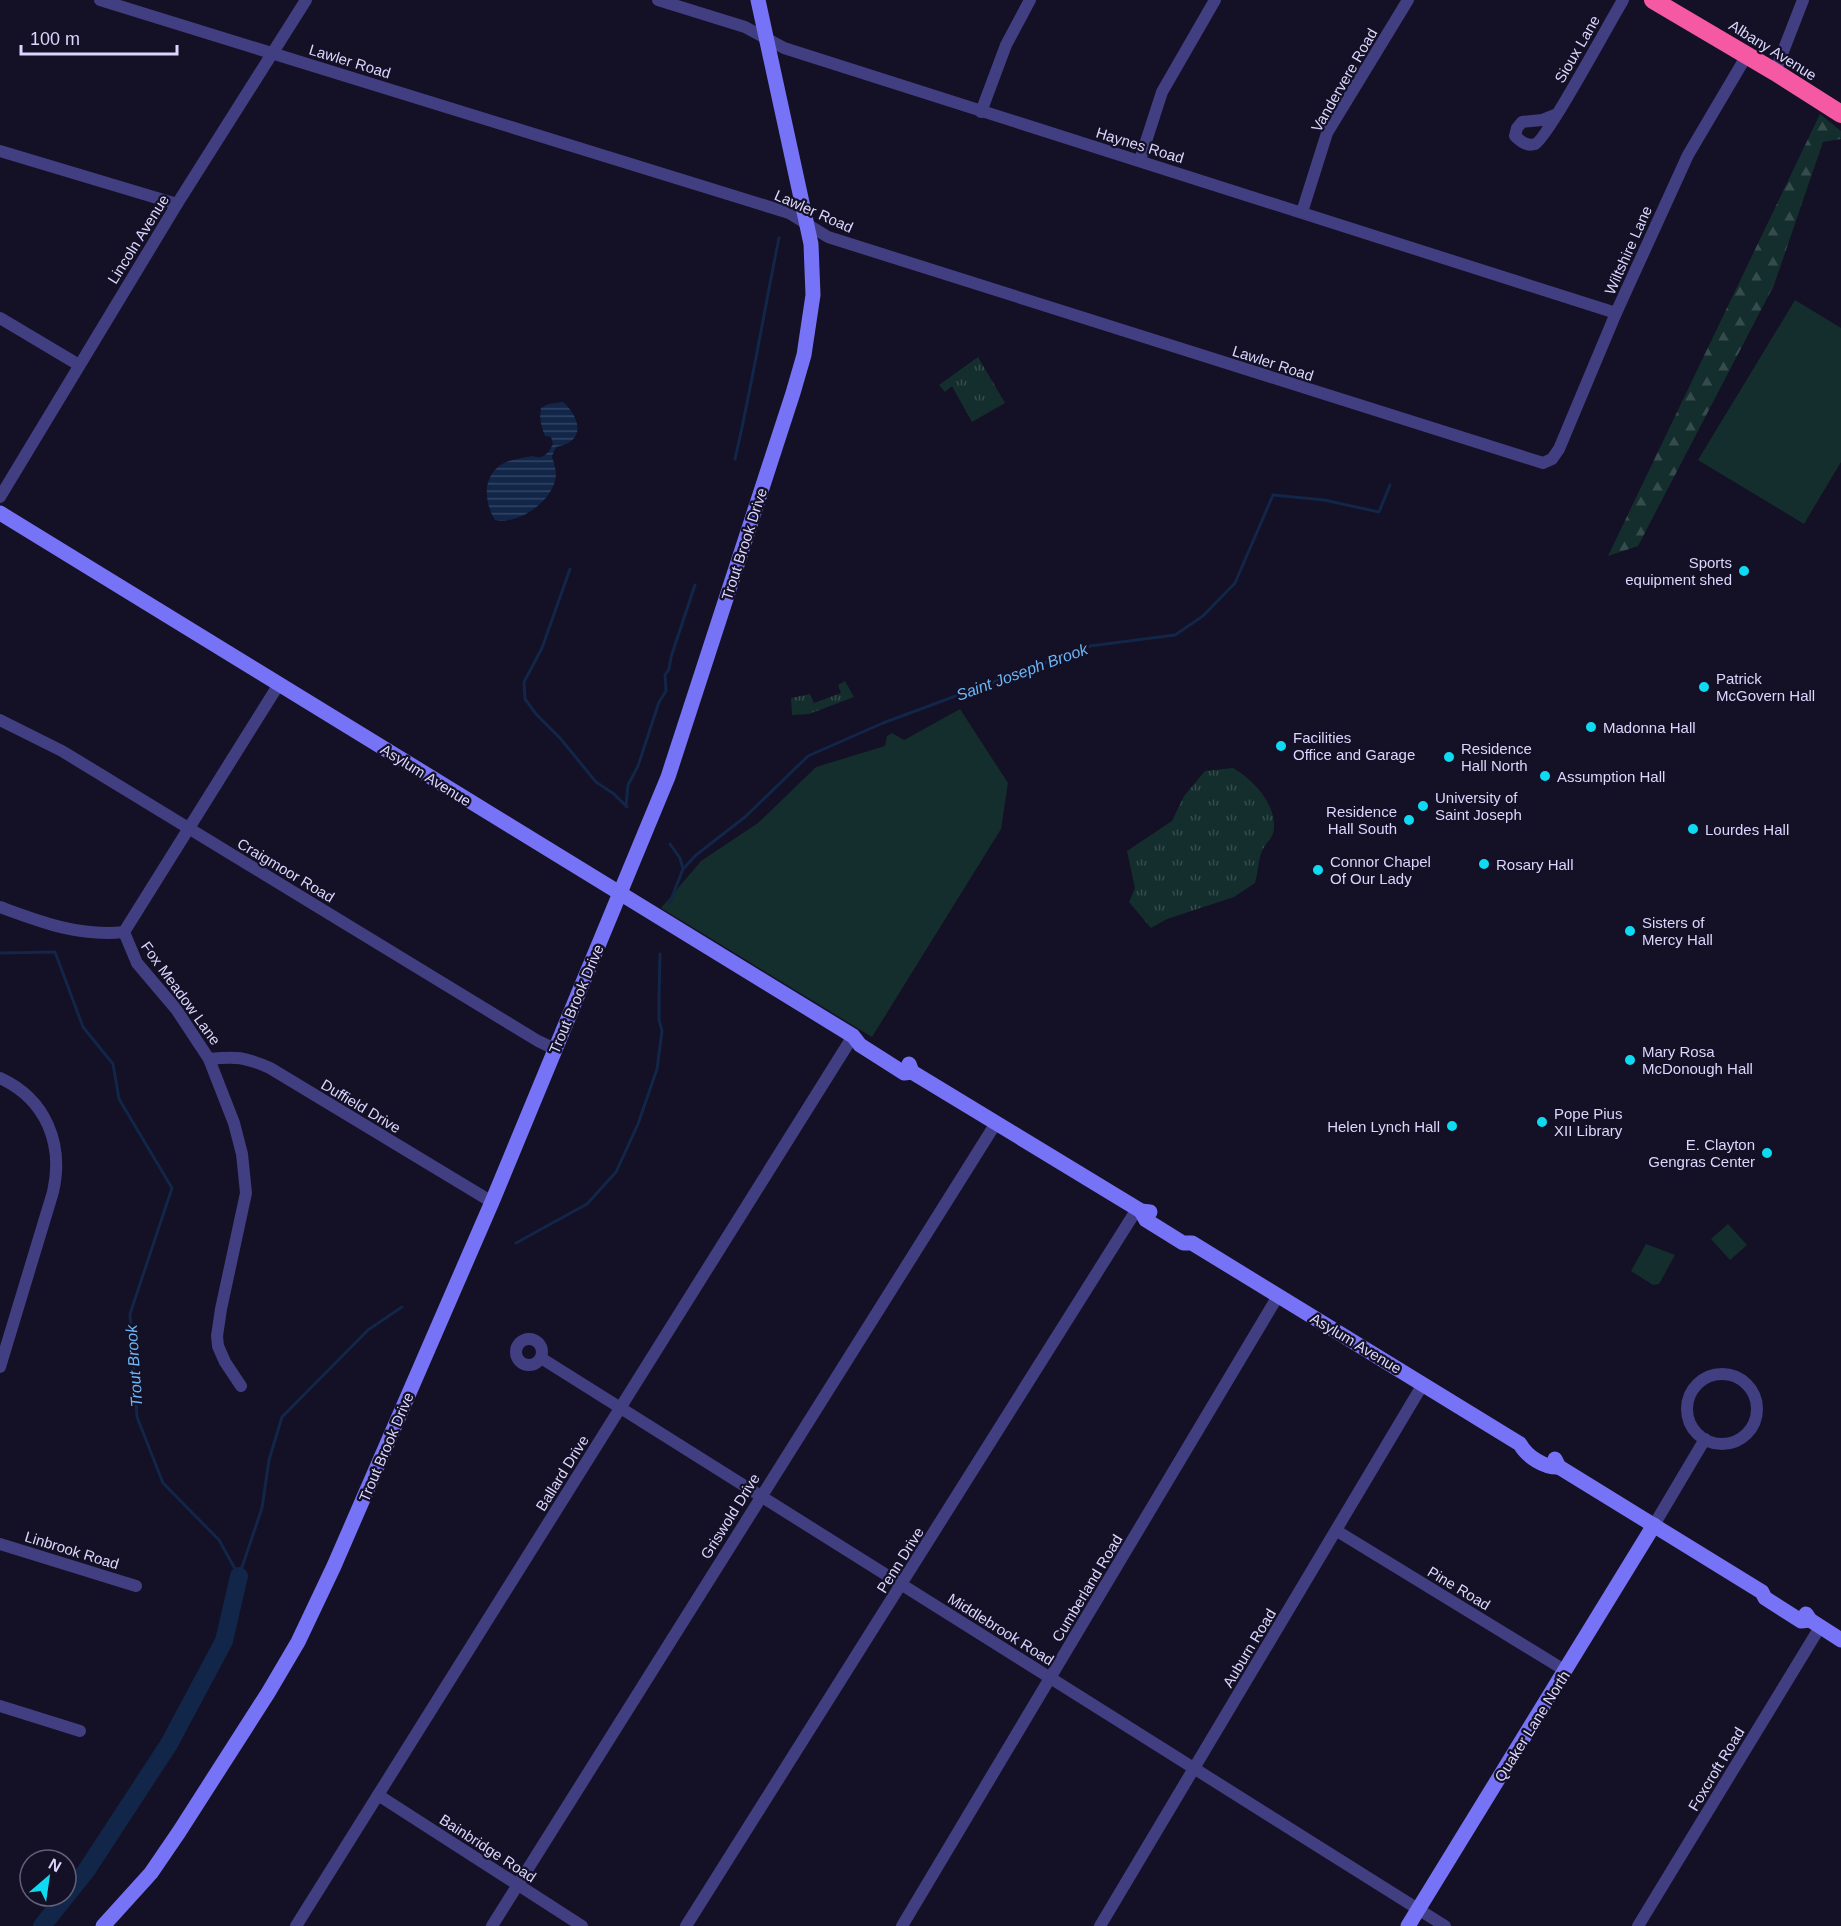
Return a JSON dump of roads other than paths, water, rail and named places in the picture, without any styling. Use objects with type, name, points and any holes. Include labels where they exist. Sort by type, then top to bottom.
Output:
[{"type":"highway","name":"Albany Avenue","points":[[1653,0],[1841,114]]},
{"type":"main road","name":"Trout Brook Drive","points":[[103,1926],[137,1891],[174,1841],[298,1642],[334,1566],[492,1202],[668,777],[804,356],[813,295],[811,244],[758,0]]},
{"type":"main road","name":"Asylum Avenue","points":[[0,513],[620,895],[853,1036],[864,1038],[909,1064],[912,1072],[1139,1210],[1150,1212],[1188,1234],[1192,1243],[1520,1444],[1529,1444],[1556,1460],[1559,1467],[1762,1592],[1770,1591],[1841,1640]]},
{"type":"main road","name":"Quaker Lane North","points":[[1408,1926],[1654,1525]]},
{"type":"street","name":"Lawler Road","points":[[100,0],[789,213],[828,237],[1525,459],[1548,462]]},
{"type":"street","name":"Lincoln Avenue","points":[[0,496],[177,204],[306,0]]},
{"type":"street","name":"Haynes Road","points":[[658,0],[745,27],[784,48],[1616,313]]},
{"type":"street","points":[[981,112],[1006,45],[1030,0]]},
{"type":"street","points":[[1140,160],[1162,92],[1215,0]]},
{"type":"street","name":"Vandervere Road","points":[[1302,212],[1326,133],[1408,0]]},
{"type":"street","name":"Sioux Lane","points":[[1557,114],[1623,0]]},
{"type":"street","points":[[1775,72],[1803,0]]},
{"type":"street","name":"Wiltshire Lane","points":[[1548,462],[1559,449],[1616,313],[1688,155],[1747,55]]},
{"type":"street","points":[[0,151],[177,204]]},
{"type":"street","points":[[0,318],[79,365]]},
{"type":"street","name":"Fox Meadow Lane","points":[[241,1386],[225,1362],[218,1346],[221,1309],[245,1205],[246,1180],[234,1123],[209,1059],[176,1009],[137,963],[124,932],[279,684]]},
{"type":"street","name":"Craigmoor Road","points":[[0,720],[62,751],[518,1029],[555,1049]]},
{"type":"street","points":[[0,907],[68,930],[111,934],[124,932]]},
{"type":"street","name":"Ballard Drive","points":[[296,1926],[853,1036]]},
{"type":"street","name":"Duffield Drive","points":[[209,1059],[235,1056],[270,1068],[492,1202]]},
{"type":"street","points":[[0,1078],[20,1089],[41,1111],[52,1135],[57,1163],[53,1192],[0,1367]]},
{"type":"street","name":"Griswold Drive","points":[[492,1926],[996,1123]]},
{"type":"street","name":"Penn Drive","points":[[686,1926],[1139,1210]]},
{"type":"street","name":"Cumberland Road","points":[[902,1926],[1278,1296]]},
{"type":"street","name":"Middlebrook Road","points":[[541,1358],[1444,1926]]},
{"type":"street","points":[[1715,1375],[1729,1375],[1742,1380],[1752,1390],[1756,1403],[1756,1416],[1751,1429],[1743,1437],[1732,1442],[1721,1444],[1705,1439],[1696,1432],[1689,1418],[1687,1408],[1692,1392],[1703,1380],[1715,1375]]},
{"type":"street","name":"Auburn Road","points":[[1100,1926],[1423,1384]]},
{"type":"street","points":[[1654,1525],[1705,1439]]},
{"type":"street","name":"Pine Road","points":[[1336,1531],[1566,1671]]},
{"type":"street","name":"Linbrook Road","points":[[0,1544],[136,1586]]},
{"type":"street","name":"Foxcroft Road","points":[[1638,1926],[1815,1624]]},
{"type":"street","points":[[0,1706],[80,1731]]},
{"type":"street","name":"Bainbridge Road","points":[[378,1795],[582,1926]]},
{"type":"water","points":[[563,402],[574,415],[577,429],[572,440],[556,447],[552,456],[556,475],[549,494],[534,509],[524,515],[504,521],[495,520],[487,494],[487,486],[494,471],[509,461],[532,456],[540,457],[547,453],[553,444],[551,437],[545,436],[542,429],[541,408],[548,404]]},
{"type":"waterway","points":[[735,459],[779,238]]},
{"type":"waterway","name":"Saint Joseph Brook","points":[[670,902],[683,869],[696,855],[745,817],[808,756],[883,723],[1090,646],[1175,635],[1203,616],[1235,583],[1273,495],[1324,500],[1379,512],[1390,485]]},
{"type":"waterway","points":[[570,569],[542,648],[524,682],[525,699],[596,782],[614,794],[627,807]]},
{"type":"waterway","points":[[626,806],[628,785],[638,766],[659,702],[666,691],[665,675],[669,669],[695,585]]},
{"type":"waterway","points":[[670,844],[680,858],[683,869]]},
{"type":"waterway","name":"Trout Brook","points":[[0,953],[55,952],[83,1027],[113,1064],[119,1099],[172,1188],[130,1314],[137,1417],[163,1483],[219,1540],[239,1576]]},
{"type":"waterway","points":[[516,1243],[587,1204],[616,1172],[638,1124],[657,1069],[662,1031],[659,1020],[660,954]]},
{"type":"waterway","points":[[239,1576],[262,1508],[269,1460],[282,1417],[368,1330],[402,1307]]},
{"type":"waterway","name":"Trout Brook","points":[[42,1926],[86,1871],[169,1744],[224,1641],[239,1576]]},
{"type":"place","name":"Sports equipment shed","points":[[1744,571]]},
{"type":"place","name":"Patrick McGovern Hall","points":[[1704,687]]},
{"type":"place","name":"Madonna Hall","points":[[1591,727]]},
{"type":"place","name":"Facilities Office and Garage","points":[[1281,746]]},
{"type":"place","name":"Residence Hall North","points":[[1449,757]]},
{"type":"place","name":"Assumption Hall","points":[[1545,776]]},
{"type":"place","name":"University of Saint Joseph","points":[[1423,806]]},
{"type":"place","name":"Residence Hall South","points":[[1409,820]]},
{"type":"place","name":"Lourdes Hall","points":[[1693,829]]},
{"type":"place","name":"Rosary Hall","points":[[1484,864]]},
{"type":"place","name":"Connor Chapel Of Our Lady","points":[[1318,870]]},
{"type":"place","name":"Sisters of Mercy Hall","points":[[1630,931]]},
{"type":"place","name":"Mary Rosa McDonough Hall","points":[[1630,1060]]},
{"type":"place","name":"Pope Pius XII Library","points":[[1542,1122]]},
{"type":"place","name":"Helen Lynch Hall","points":[[1452,1126]]},
{"type":"place","name":"E. Clayton Gengras Center","points":[[1767,1153]]}]
